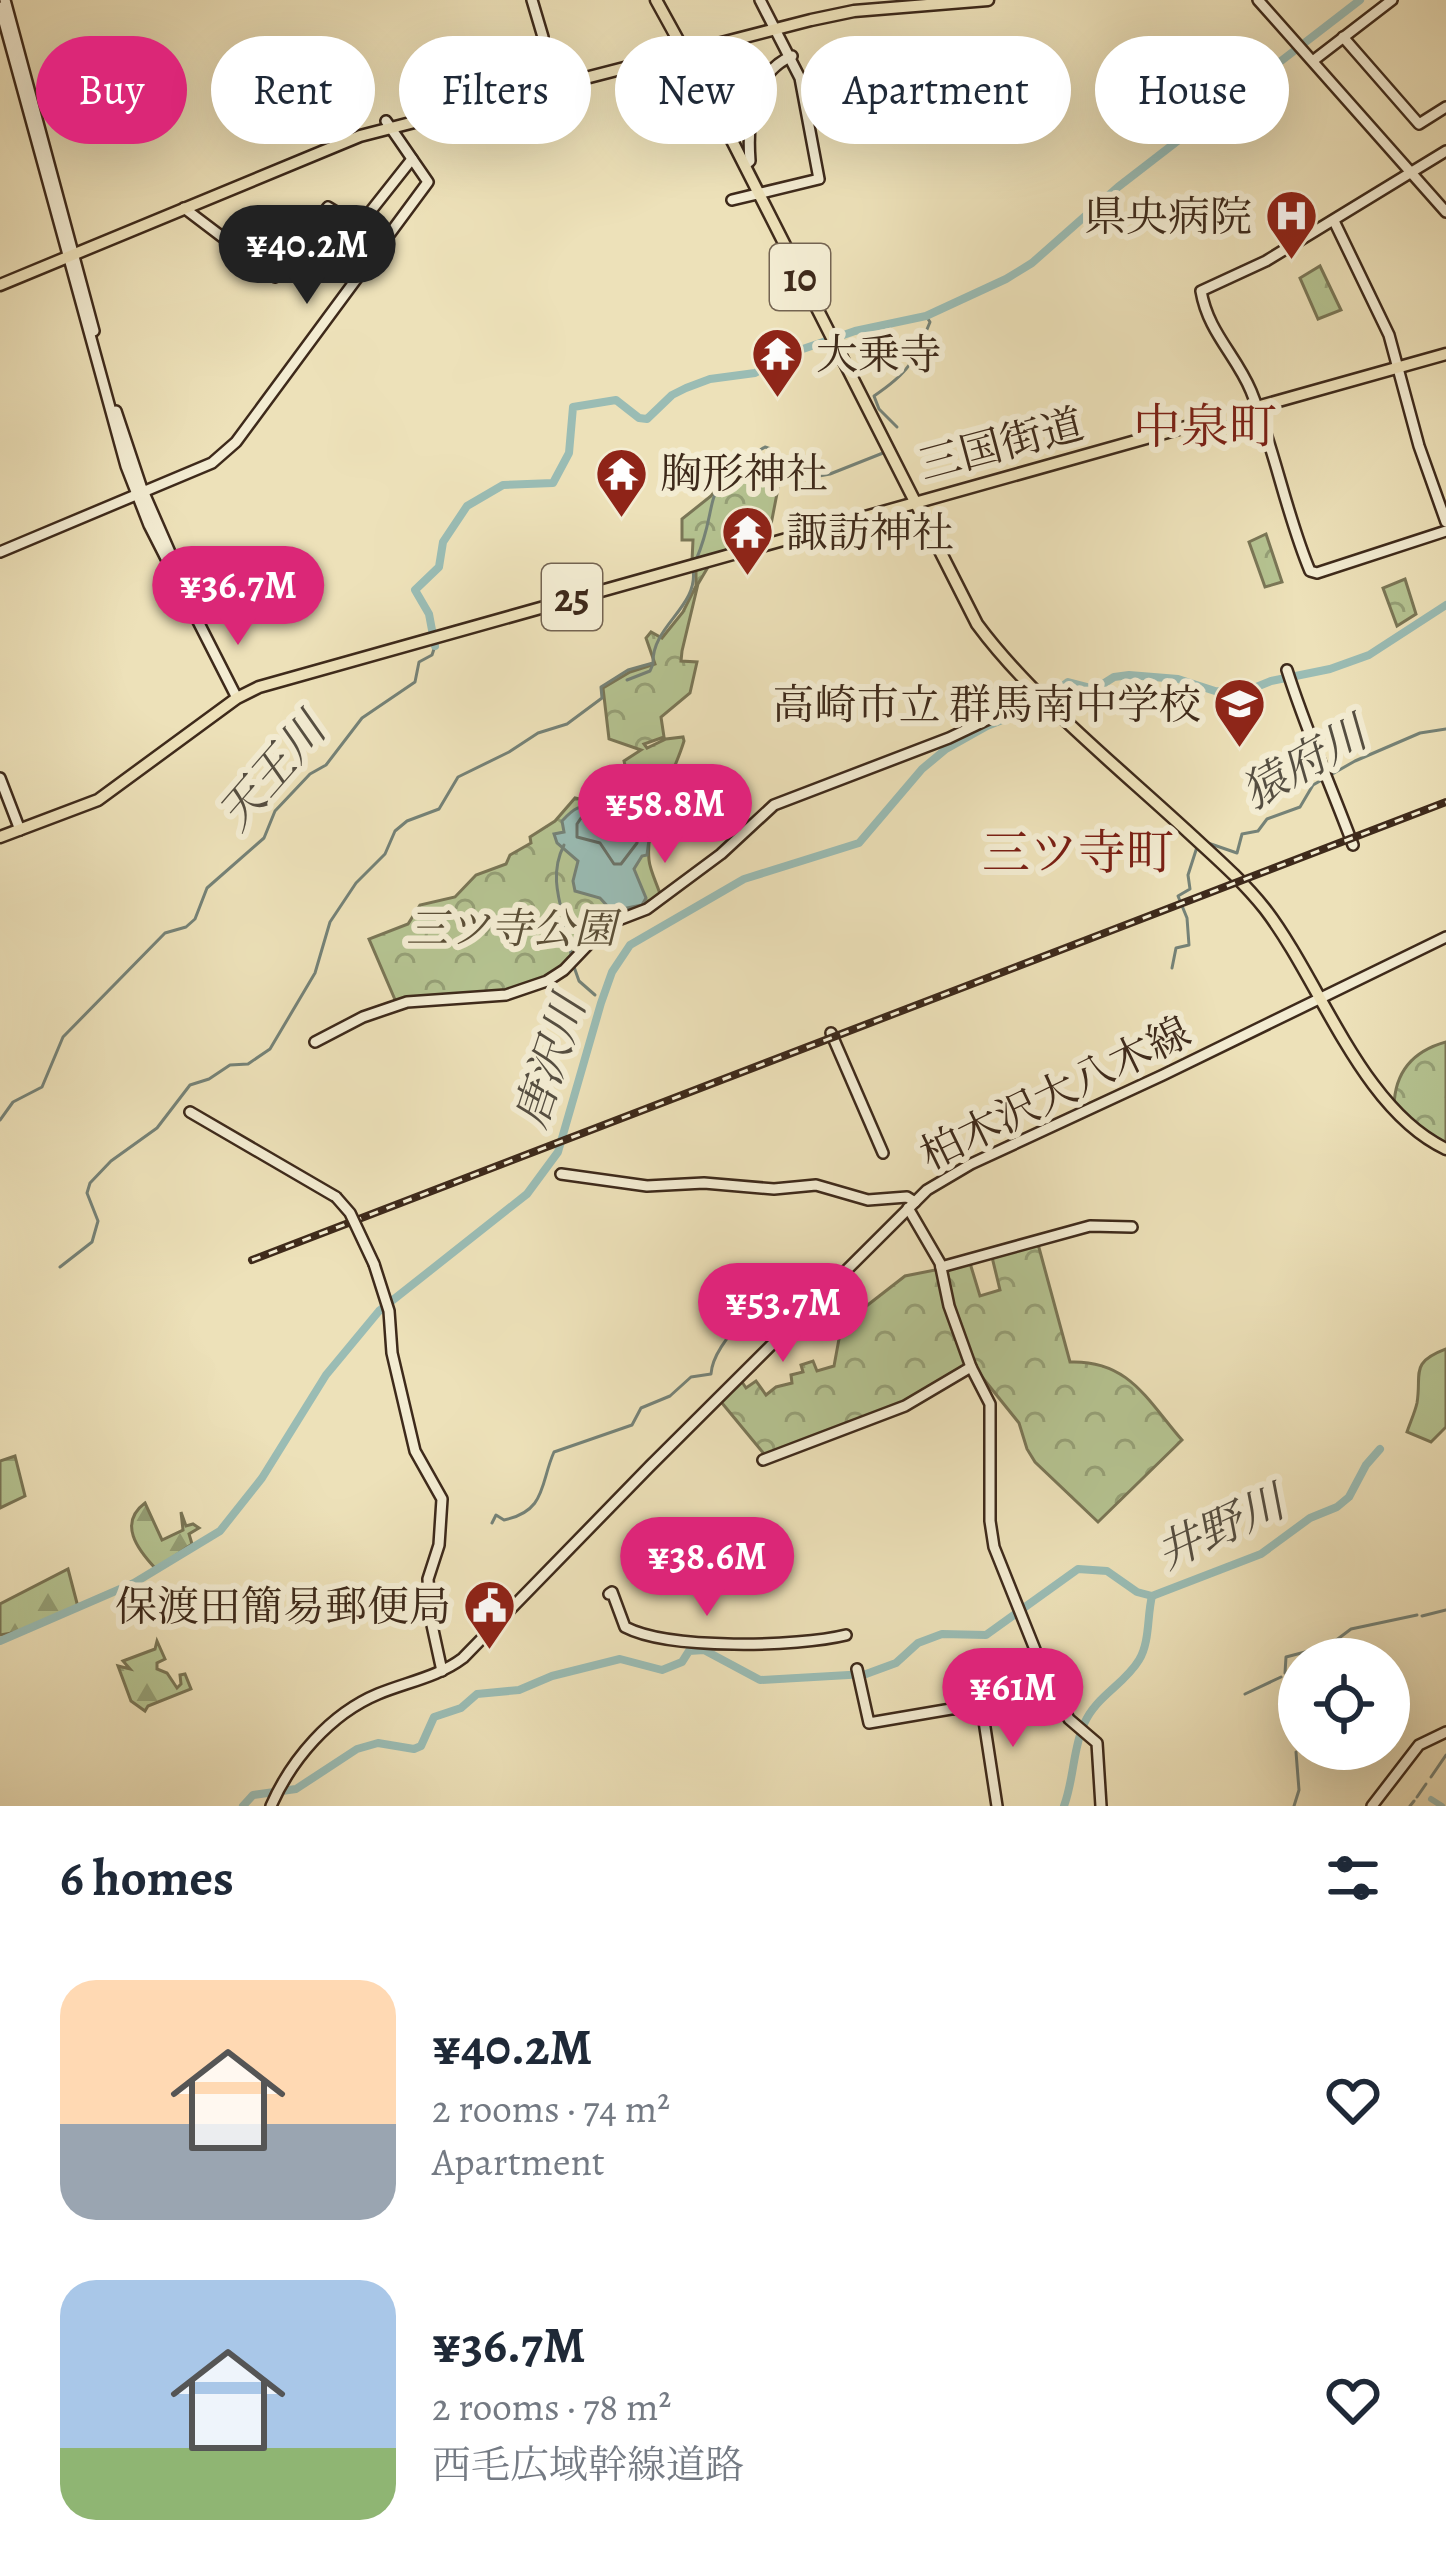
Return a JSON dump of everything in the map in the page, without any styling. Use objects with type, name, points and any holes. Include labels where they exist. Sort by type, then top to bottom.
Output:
[{"type":"main road","name":"10","points":[[656,0],[676,36]]},
{"type":"main road","points":[[739,36],[862,3],[919,0]]},
{"type":"main road","points":[[775,27],[854,11],[988,0]]},
{"type":"main road","points":[[0,282],[388,123],[615,67]]},
{"type":"main road","points":[[70,252],[388,123]]},
{"type":"main road","name":"10","points":[[734,144],[977,624],[1018,673],[1246,887],[1268,914],[1384,1100],[1414,1129],[1446,1149]]},
{"type":"main road","name":"三国街道","points":[[0,837],[98,800],[237,698],[259,687],[1446,354]]},
{"type":"street","points":[[532,0],[543,36]]},
{"type":"street","points":[[732,200],[819,179],[792,56],[760,0]]},
{"type":"street","points":[[1258,0],[1446,212]]},
{"type":"street","points":[[1314,61],[1392,0]]},
{"type":"street","points":[[2,3],[140,493],[237,698]]},
{"type":"street","points":[[1343,37],[1419,124],[1446,107]]},
{"type":"street","points":[[745,165],[750,160],[751,114],[762,85],[775,64],[792,56]]},
{"type":"street","points":[[0,552],[212,464],[236,442],[428,182],[388,123]]},
{"type":"street","points":[[1334,220],[1380,314],[1446,526],[1317,573],[1310,572],[1257,407],[1244,376],[1208,323],[1201,291],[1266,261],[1446,151]]},
{"type":"street","points":[[184,208],[276,277],[328,207],[358,226],[412,159]]},
{"type":"street","points":[[1287,670],[1353,845]]},
{"type":"street","points":[[315,1042],[407,1002],[506,995],[547,981],[608,924],[646,909],[721,854],[774,805],[949,737],[1038,691]]},
{"type":"street","points":[[0,778],[20,830]]},
{"type":"street","name":"柏木沢大八木線","points":[[275,1796],[300,1754],[355,1707],[442,1671],[478,1644],[911,1205],[967,1166],[1446,937]]},
{"type":"street","points":[[831,1034],[883,1153]]},
{"type":"street","points":[[190,1112],[336,1197],[350,1213],[374,1264],[387,1304],[392,1354],[415,1451],[442,1499],[440,1545],[428,1590],[442,1671]]},
{"type":"street","points":[[561,1174],[647,1186],[704,1183],[783,1189],[816,1185],[868,1200],[907,1197],[941,1267],[947,1300],[992,1410],[991,1535],[1048,1678],[1099,1750],[1101,1806]]},
{"type":"street","points":[[941,1267],[1090,1226],[1132,1227]]},
{"type":"street","points":[[763,1460],[905,1406],[971,1367]]},
{"type":"street","points":[[609,1594],[612,1592],[625,1627],[641,1634],[746,1644],[808,1643],[846,1636]]},
{"type":"street","points":[[858,1672],[869,1723],[951,1708],[982,1708],[997,1806]]},
{"type":"street","points":[[1372,1806],[1419,1745],[1446,1732]]},
{"type":"green space","points":[[1320,266],[1341,310],[1318,319],[1300,278]]},
{"type":"green space","points":[[741,465],[760,480],[780,478],[768,540],[692,561],[693,540],[682,540],[682,519],[711,496],[730,469]]},
{"type":"green space","points":[[1266,534],[1282,582],[1265,587],[1249,542]]},
{"type":"green space","name":"三ツ寺公園","points":[[711,562],[698,584],[682,651],[681,661],[697,662],[690,693],[661,717],[664,737],[644,744],[647,748],[666,739],[683,737],[684,741],[651,829],[649,860],[661,897],[627,915],[553,974],[512,992],[396,1002],[369,939],[408,924],[420,905],[455,897],[476,875],[506,864],[510,855],[531,843],[530,837],[555,821],[575,798],[602,804],[620,790],[631,789],[624,761],[641,750],[609,739],[603,688],[655,664],[646,638],[651,632],[662,638],[696,586],[696,566]]},
{"type":"green space","points":[[1405,579],[1416,614],[1397,626],[1383,588]]},
{"type":"green space","points":[[1446,1042],[1446,1147],[1394,1106],[1398,1082],[1408,1064]]},
{"type":"green space","points":[[1038,1244],[1070,1362],[1090,1363],[1122,1375],[1182,1440],[1098,1522],[1035,1462],[1019,1423],[974,1367],[908,1403],[765,1455],[722,1403],[740,1379],[746,1388],[756,1381],[766,1395],[792,1383],[791,1375],[803,1372],[801,1365],[813,1361],[817,1371],[834,1366],[839,1339],[833,1332],[905,1276],[970,1263],[980,1296],[1000,1290],[992,1257]]},
{"type":"green space","points":[[1446,1349],[1446,1427],[1431,1442],[1407,1432],[1422,1364]]},
{"type":"green space","points":[[15,1456],[25,1496],[0,1508],[0,1461]]},
{"type":"green space","points":[[145,1503],[162,1540],[183,1530],[181,1512],[186,1526],[199,1528],[189,1534],[192,1544],[156,1569],[133,1536],[133,1519]]},
{"type":"green space","points":[[68,1569],[78,1607],[29,1630],[0,1635],[0,1604]]},
{"type":"green space","points":[[157,1641],[165,1659],[157,1663],[157,1669],[167,1673],[177,1688],[180,1675],[185,1674],[191,1689],[145,1711],[131,1701],[118,1666],[130,1669],[123,1661],[155,1649]]},
{"type":"water","points":[[624,795],[653,809],[647,855],[634,869],[646,898],[642,905],[612,911],[600,898],[575,891],[578,861],[557,843],[554,834],[564,832],[562,821],[574,810],[607,809]]},
{"type":"waterway","name":"天王川","points":[[435,646],[429,614],[415,590],[439,567],[443,542],[467,506],[503,485],[553,483],[569,453],[573,407],[616,400],[647,419],[686,388],[710,379],[755,373],[797,351],[855,331],[926,316],[1006,279],[1360,0]]},
{"type":"waterway","points":[[897,427],[879,409],[874,396],[909,365],[930,322],[926,316]]},
{"type":"waterway","points":[[696,560],[719,485],[765,447],[774,450],[779,475],[786,482],[830,474],[883,453]]},
{"type":"waterway","points":[[60,1267],[92,1242],[98,1221],[87,1193],[111,1161],[157,1128],[190,1085],[230,1065],[248,1064],[270,1049],[315,973],[330,922],[356,883],[385,854],[395,831],[439,809],[458,777],[538,733],[567,724],[602,698],[601,687],[628,670],[653,663],[660,638],[689,594],[693,569]]},
{"type":"waterway","name":"唐沢川","points":[[0,1641],[134,1583],[220,1531],[262,1478],[326,1375],[379,1311],[527,1194],[558,1152],[601,1003],[612,972],[630,945],[744,879],[859,843],[922,769],[946,749],[1037,706],[1068,682],[1095,689],[1114,677],[1129,675],[1244,692],[1369,655],[1446,605]]},
{"type":"waterway","name":"天王川","points":[[0,1120],[13,1102],[42,1087],[63,1037],[165,933],[195,919],[207,888],[264,838],[275,811],[310,774],[326,765],[362,718],[415,682],[419,662],[432,655],[435,646]]},
{"type":"waterway","points":[[627,680],[650,671],[653,664]]},
{"type":"waterway","name":"猿府川","points":[[1208,843],[1237,853],[1242,834],[1258,831],[1267,819],[1300,807],[1313,785],[1420,733],[1446,729]]},
{"type":"waterway","points":[[564,845],[557,886],[571,955]]},
{"type":"waterway","name":"猿府川","points":[[1172,968],[1176,948],[1189,945],[1187,918],[1178,896],[1190,889],[1188,875],[1197,847]]},
{"type":"waterway","points":[[573,964],[579,981],[595,995]]},
{"type":"waterway","points":[[492,1523],[496,1515],[504,1520],[518,1516],[535,1503],[554,1452],[632,1425],[641,1408],[670,1396],[691,1377],[711,1374],[721,1347],[758,1309],[787,1295],[800,1295]]},
{"type":"waterway","name":"井野川","points":[[1152,1596],[1261,1554],[1310,1518],[1337,1507],[1349,1497],[1380,1449]]},
{"type":"waterway","points":[[243,1806],[253,1795],[296,1789],[357,1749],[378,1743],[421,1746],[434,1717],[461,1708],[477,1694],[519,1690],[552,1676],[620,1659],[662,1670],[682,1662],[689,1651],[704,1650],[760,1680],[866,1674],[896,1663],[918,1643],[942,1634],[986,1635],[1078,1569],[1107,1571],[1137,1592],[1152,1596]]},
{"type":"waterway","name":"井野川","points":[[1064,1806],[1084,1724],[1143,1653],[1152,1596]]},
{"type":"waterway","points":[[1422,1616],[1446,1610]]},
{"type":"waterway","points":[[1339,1638],[1351,1629],[1417,1615]]},
{"type":"waterway","points":[[1245,1694],[1278,1678]]},
{"type":"waterway","points":[[1431,1777],[1446,1755]]},
{"type":"waterway","points":[[1294,1806],[1297,1770]]},
{"type":"waterway","points":[[1417,1797],[1426,1784]]},
{"type":"waterway","points":[[1431,1799],[1442,1806]]},
{"type":"waterway","points":[[1410,1806],[1414,1801]]},
{"type":"railway","points":[[252,1260],[1446,802]]},
{"type":"place","name":"県央病院","points":[[1291,262]]},
{"type":"place","name":"大乗寺","points":[[777,400]]},
{"type":"place","name":"胸形神社","points":[[621,519]]},
{"type":"place","name":"諏訪神社","points":[[747,578]]},
{"type":"place","name":"高崎市立 群馬南中学校","points":[[1240,750]]},
{"type":"place","name":"保渡田簡易郵便局","points":[[490,1652]]},
{"type":"district","name":"中泉町","points":[[1205,427]]},
{"type":"district","name":"三ツ寺町","points":[[1078,853]]}]
